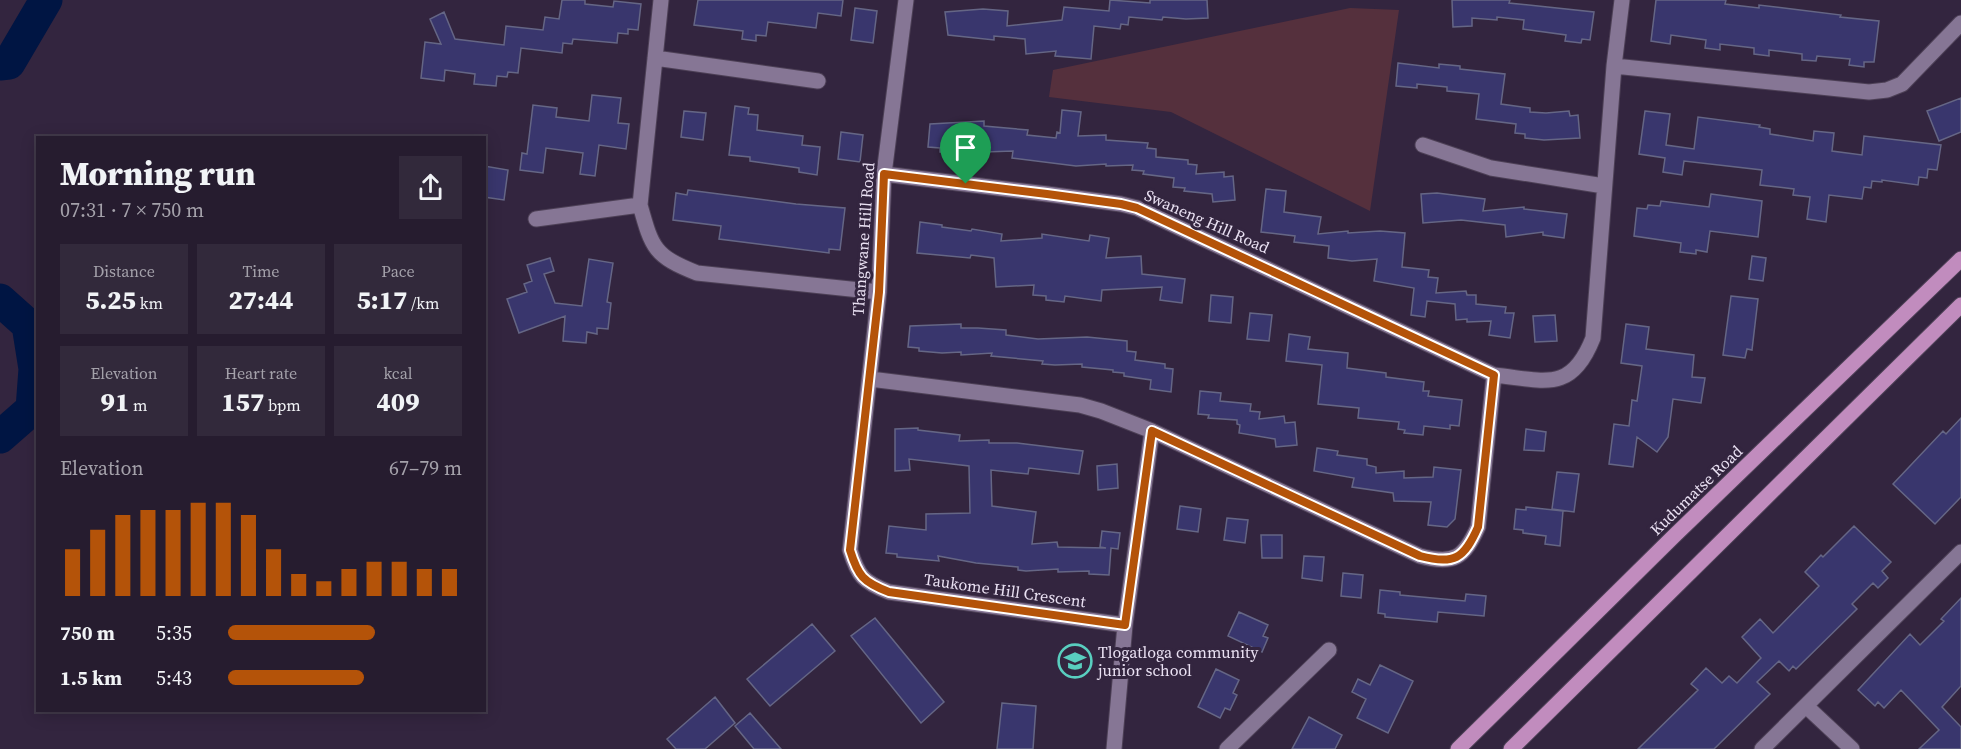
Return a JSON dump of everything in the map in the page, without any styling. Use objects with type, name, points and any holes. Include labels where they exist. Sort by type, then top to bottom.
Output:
[{"type":"main road","name":"Kudumatse Road","points":[[1458,749],[1961,259]]},
{"type":"main road","points":[[1511,749],[1961,305]]},
{"type":"street","points":[[661,0],[640,205],[649,235],[659,253],[676,264],[697,273],[879,292]]},
{"type":"street","name":"Thangwane Hill Road","points":[[867,408],[879,292],[884,174],[906,0]]},
{"type":"street","name":"Swaneng Hill Road","points":[[884,174],[1121,204],[1137,208],[1494,375],[1550,380],[1565,377],[1577,369],[1586,356],[1593,338],[1614,66],[1622,0]]},
{"type":"street","points":[[1614,66],[1869,92],[1887,90],[1902,84],[1961,23]]},
{"type":"street","points":[[655,58],[818,81]]},
{"type":"street","points":[[1423,145],[1491,168],[1605,186]]},
{"type":"street","points":[[536,219],[640,205]]},
{"type":"street","points":[[870,379],[1080,405],[1101,411],[1152,431],[1420,556],[1437,561],[1455,558],[1470,546],[1478,527],[1494,375]]},
{"type":"street","name":"Taukome Hill Crescent","points":[[867,408],[850,550],[855,567],[868,584],[889,592],[1125,625]]},
{"type":"street","points":[[1114,749],[1125,625],[1152,431]]},
{"type":"street","points":[[1762,749],[1961,552]]},
{"type":"street","points":[[1227,749],[1329,650]]},
{"type":"street","points":[[1806,706],[1852,749]]},
{"type":"shaded area","points":[[1350,8],[1399,10],[1370,211],[1171,112],[1049,97],[1053,70]]},
{"type":"building","points":[[562,0],[585,0],[585,4],[613,7],[614,1],[641,4],[638,30],[628,29],[628,34],[618,33],[617,43],[573,39],[572,44],[563,43],[562,53],[521,48],[518,73],[508,72],[507,77],[497,76],[496,86],[474,84],[475,74],[445,70],[444,81],[421,78],[425,42],[441,44],[430,19],[444,12],[455,39],[504,45],[506,26],[543,30],[545,17],[559,19]]},
{"type":"building","points":[[698,0],[843,0],[841,16],[818,13],[816,28],[768,22],[766,36],[756,35],[756,41],[742,39],[743,31],[694,25]]},
{"type":"building","points":[[1110,0],[1150,3],[1150,0],[1207,0],[1208,18],[1163,17],[1162,20],[1129,17],[1128,25],[1121,24],[1120,29],[1094,26],[1091,59],[1055,56],[1056,51],[1026,54],[1025,39],[994,36],[994,40],[948,35],[945,12],[983,9],[1008,11],[1007,26],[1062,20],[1064,7],[1109,11]]},
{"type":"building","points":[[1452,0],[1510,0],[1509,3],[1594,12],[1590,40],[1582,39],[1581,43],[1565,41],[1566,35],[1523,29],[1524,20],[1497,17],[1497,20],[1472,18],[1472,26],[1453,27]]},
{"type":"building","points":[[1656,0],[1726,0],[1725,4],[1759,8],[1759,5],[1879,21],[1874,62],[1864,62],[1864,67],[1849,65],[1850,59],[1817,56],[1816,61],[1802,60],[1802,54],[1769,50],[1769,56],[1754,54],[1754,48],[1720,44],[1720,50],[1705,48],[1706,40],[1671,35],[1670,44],[1651,41]]},
{"type":"building","points":[[855,8],[877,11],[873,43],[851,40]]},
{"type":"building","points":[[1398,63],[1439,68],[1439,64],[1460,66],[1460,69],[1505,74],[1501,104],[1530,108],[1530,112],[1569,111],[1570,116],[1578,115],[1580,138],[1544,140],[1525,138],[1525,134],[1515,133],[1516,124],[1476,119],[1479,94],[1447,91],[1447,87],[1417,84],[1417,88],[1396,86]]},
{"type":"building","points":[[592,95],[621,98],[618,123],[629,124],[626,149],[599,145],[595,176],[580,174],[583,153],[546,148],[543,173],[520,170],[522,153],[527,154],[533,105],[557,108],[556,117],[589,121]]},
{"type":"building","points":[[1961,98],[1961,132],[1939,141],[1927,111]]},
{"type":"building","points":[[735,106],[749,108],[748,114],[758,115],[757,130],[803,136],[802,145],[820,147],[817,175],[799,172],[799,168],[750,161],[750,157],[729,155]]},
{"type":"building","points":[[1062,110],[1081,112],[1078,136],[1106,135],[1106,140],[1148,143],[1147,148],[1156,149],[1156,157],[1188,160],[1188,164],[1197,165],[1196,174],[1224,172],[1224,177],[1233,176],[1235,200],[1213,202],[1212,194],[1184,191],[1185,188],[1173,187],[1174,178],[1143,174],[1144,171],[1132,170],[1133,165],[1076,166],[1012,158],[1013,151],[940,152],[940,148],[928,147],[930,124],[984,121],[984,126],[1028,130],[1027,135],[1056,138],[1057,132],[1060,133]]},
{"type":"building","points":[[684,111],[706,113],[703,140],[681,137]]},
{"type":"building","points":[[1645,111],[1670,114],[1666,145],[1694,149],[1698,117],[1760,125],[1759,127],[1770,129],[1770,134],[1813,141],[1814,131],[1834,133],[1832,151],[1862,155],[1864,136],[1941,145],[1937,170],[1928,169],[1927,178],[1919,177],[1918,185],[1882,180],[1882,182],[1872,181],[1871,188],[1864,187],[1862,199],[1829,195],[1826,222],[1807,219],[1810,197],[1793,195],[1794,189],[1760,185],[1762,170],[1684,161],[1682,175],[1663,172],[1665,158],[1639,154]]},
{"type":"building","points":[[841,132],[863,135],[860,162],[838,159]]},
{"type":"building","points":[[486,166],[508,170],[504,200],[486,197]]},
{"type":"building","points":[[1266,189],[1286,191],[1284,212],[1321,217],[1318,234],[1348,231],[1348,233],[1380,231],[1405,233],[1402,267],[1429,270],[1428,277],[1438,278],[1436,293],[1466,291],[1467,295],[1476,295],[1476,304],[1506,307],[1505,313],[1514,313],[1510,338],[1489,335],[1491,321],[1456,320],[1455,304],[1427,301],[1425,317],[1411,315],[1414,288],[1374,281],[1377,259],[1352,261],[1328,258],[1329,246],[1294,242],[1295,236],[1261,232]]},
{"type":"building","points":[[688,190],[845,208],[840,250],[829,249],[829,253],[719,239],[721,226],[673,220],[676,193],[687,195]]},
{"type":"building","points":[[1437,193],[1485,199],[1483,211],[1524,207],[1524,209],[1567,214],[1564,238],[1543,235],[1543,232],[1506,237],[1505,225],[1461,220],[1423,223],[1421,194]]},
{"type":"building","points":[[1711,194],[1762,201],[1758,237],[1710,231],[1707,252],[1696,250],[1696,254],[1680,252],[1681,243],[1634,236],[1637,208],[1647,209],[1648,205],[1660,206],[1661,201],[1709,207]]},
{"type":"building","points":[[920,222],[1002,234],[1001,241],[1042,238],[1042,234],[1089,241],[1090,235],[1109,238],[1106,258],[1141,256],[1142,274],[1185,279],[1182,303],[1160,300],[1162,287],[1102,290],[1101,301],[1065,296],[1064,302],[1046,300],[1046,296],[1033,295],[1034,285],[996,287],[994,258],[917,253]]},
{"type":"building","points":[[1752,256],[1766,258],[1763,281],[1749,279]]},
{"type":"building","points":[[550,258],[554,271],[544,274],[555,303],[582,306],[589,259],[613,263],[607,302],[611,303],[608,329],[597,328],[597,334],[587,332],[586,343],[563,341],[565,316],[519,333],[507,299],[527,292],[524,284],[532,281],[527,265]]},
{"type":"building","points":[[1211,295],[1233,297],[1231,323],[1209,321]]},
{"type":"building","points":[[1731,296],[1758,299],[1752,350],[1747,349],[1745,358],[1723,355]]},
{"type":"building","points":[[1250,313],[1272,315],[1269,341],[1247,339]]},
{"type":"building","points":[[1555,315],[1557,341],[1535,342],[1533,316]]},
{"type":"building","points":[[961,324],[961,328],[1006,330],[1006,335],[1038,339],[1087,337],[1127,341],[1127,351],[1136,352],[1135,360],[1165,364],[1165,368],[1173,369],[1171,392],[1150,389],[1151,380],[1124,376],[1124,373],[1113,372],[1113,370],[1082,367],[1082,364],[1042,364],[1043,361],[991,356],[992,353],[961,355],[961,352],[919,351],[919,348],[908,347],[910,326]]},
{"type":"building","points":[[1626,324],[1649,327],[1646,349],[1694,355],[1692,377],[1705,378],[1701,403],[1673,399],[1668,437],[1657,452],[1637,437],[1633,467],[1609,464],[1614,424],[1629,426],[1632,400],[1637,401],[1642,366],[1621,363]]},
{"type":"building","points":[[1289,334],[1310,337],[1308,349],[1348,353],[1347,368],[1386,373],[1386,377],[1424,382],[1423,391],[1429,391],[1428,396],[1462,400],[1459,426],[1450,425],[1450,429],[1424,426],[1423,435],[1404,433],[1405,430],[1398,429],[1399,422],[1358,418],[1359,408],[1318,404],[1322,365],[1286,361]]},
{"type":"building","points":[[1200,391],[1221,393],[1220,401],[1251,404],[1250,411],[1260,412],[1259,419],[1284,416],[1285,423],[1295,422],[1297,445],[1276,447],[1275,439],[1239,433],[1240,425],[1237,424],[1237,420],[1208,418],[1209,415],[1198,414]]},
{"type":"building","points":[[1961,418],[1961,497],[1935,524],[1893,484],[1943,431],[1946,434]]},
{"type":"building","points":[[918,428],[918,430],[960,435],[959,441],[989,440],[989,443],[1017,443],[1083,451],[1079,474],[1029,468],[1028,474],[991,470],[992,506],[1036,512],[1032,544],[1057,542],[1058,547],[1106,548],[1100,547],[1102,531],[1120,533],[1118,549],[1111,548],[1109,575],[1089,574],[1089,571],[1058,572],[1058,569],[1026,571],[1018,570],[1018,567],[938,556],[939,561],[897,557],[897,554],[886,553],[889,526],[926,530],[926,514],[970,513],[969,466],[909,459],[910,470],[895,471],[895,429]]},
{"type":"building","points":[[1526,429],[1546,432],[1544,451],[1524,450]]},
{"type":"building","points":[[1317,448],[1338,451],[1337,455],[1367,459],[1367,465],[1376,467],[1376,473],[1404,471],[1404,478],[1433,477],[1434,467],[1461,470],[1455,519],[1447,527],[1428,525],[1431,502],[1394,501],[1393,493],[1352,487],[1354,478],[1314,471]]},
{"type":"building","points":[[1117,464],[1118,488],[1098,490],[1097,466]]},
{"type":"building","points":[[1557,472],[1579,474],[1574,512],[1552,509]]},
{"type":"building","points":[[1180,506],[1201,509],[1198,532],[1177,529]]},
{"type":"building","points":[[1526,507],[1563,511],[1560,546],[1545,544],[1546,536],[1523,533],[1523,530],[1514,529],[1516,509],[1526,510]]},
{"type":"building","points":[[1227,518],[1248,520],[1245,543],[1224,540]]},
{"type":"building","points":[[1854,526],[1891,562],[1882,571],[1888,578],[1878,588],[1873,583],[1852,604],[1857,609],[1796,669],[1793,666],[1789,671],[1779,661],[1757,682],[1770,694],[1714,749],[1638,749],[1698,690],[1691,684],[1706,668],[1722,683],[1729,676],[1737,683],[1761,658],[1742,637],[1760,619],[1773,633],[1819,586],[1805,572]]},
{"type":"building","points":[[1261,535],[1282,535],[1282,558],[1262,558]]},
{"type":"building","points":[[1304,556],[1324,557],[1322,581],[1302,578]]},
{"type":"building","points":[[1343,573],[1363,575],[1361,598],[1341,596]]},
{"type":"building","points":[[1380,590],[1400,592],[1400,595],[1465,601],[1466,594],[1486,596],[1484,616],[1438,612],[1437,622],[1385,617],[1385,614],[1378,613]]},
{"type":"building","points":[[1961,598],[1961,686],[1942,707],[1961,727],[1961,749],[1919,749],[1939,730],[1901,690],[1884,708],[1878,702],[1875,706],[1858,690],[1910,634],[1920,645],[1944,621],[1941,619]]},
{"type":"building","points":[[1239,612],[1268,625],[1263,636],[1268,638],[1262,652],[1228,636]]},
{"type":"building","points":[[875,618],[944,702],[921,723],[851,636]]},
{"type":"building","points":[[812,624],[835,651],[770,706],[747,679]]},
{"type":"building","points":[[1380,665],[1413,681],[1388,733],[1357,718],[1366,699],[1352,692],[1358,679],[1370,685]]},
{"type":"building","points":[[1216,669],[1239,680],[1233,693],[1237,695],[1230,710],[1225,708],[1220,718],[1198,707]]},
{"type":"building","points":[[715,697],[735,723],[705,749],[676,749],[667,739]]},
{"type":"building","points":[[1002,703],[1036,706],[1033,749],[997,749]]},
{"type":"building","points":[[750,713],[781,749],[754,749],[735,726]]},
{"type":"building","points":[[1309,717],[1342,735],[1335,749],[1292,749]]},
{"type":"waterway","points":[[0,64],[9,63],[46,0]]},
{"type":"waterway","points":[[0,300],[28,325],[35,369],[32,409],[0,437]]},
{"type":"place","name":"Tlogatloga community junior school","points":[[1075,661]]},
{"type":"route","points":[[884,174],[966,184],[1137,208],[1494,375],[1478,527],[1470,546],[1455,558],[1437,561],[1420,556],[1152,431],[1125,625],[889,592],[868,584],[855,567],[850,550],[879,292],[884,174]]}]
